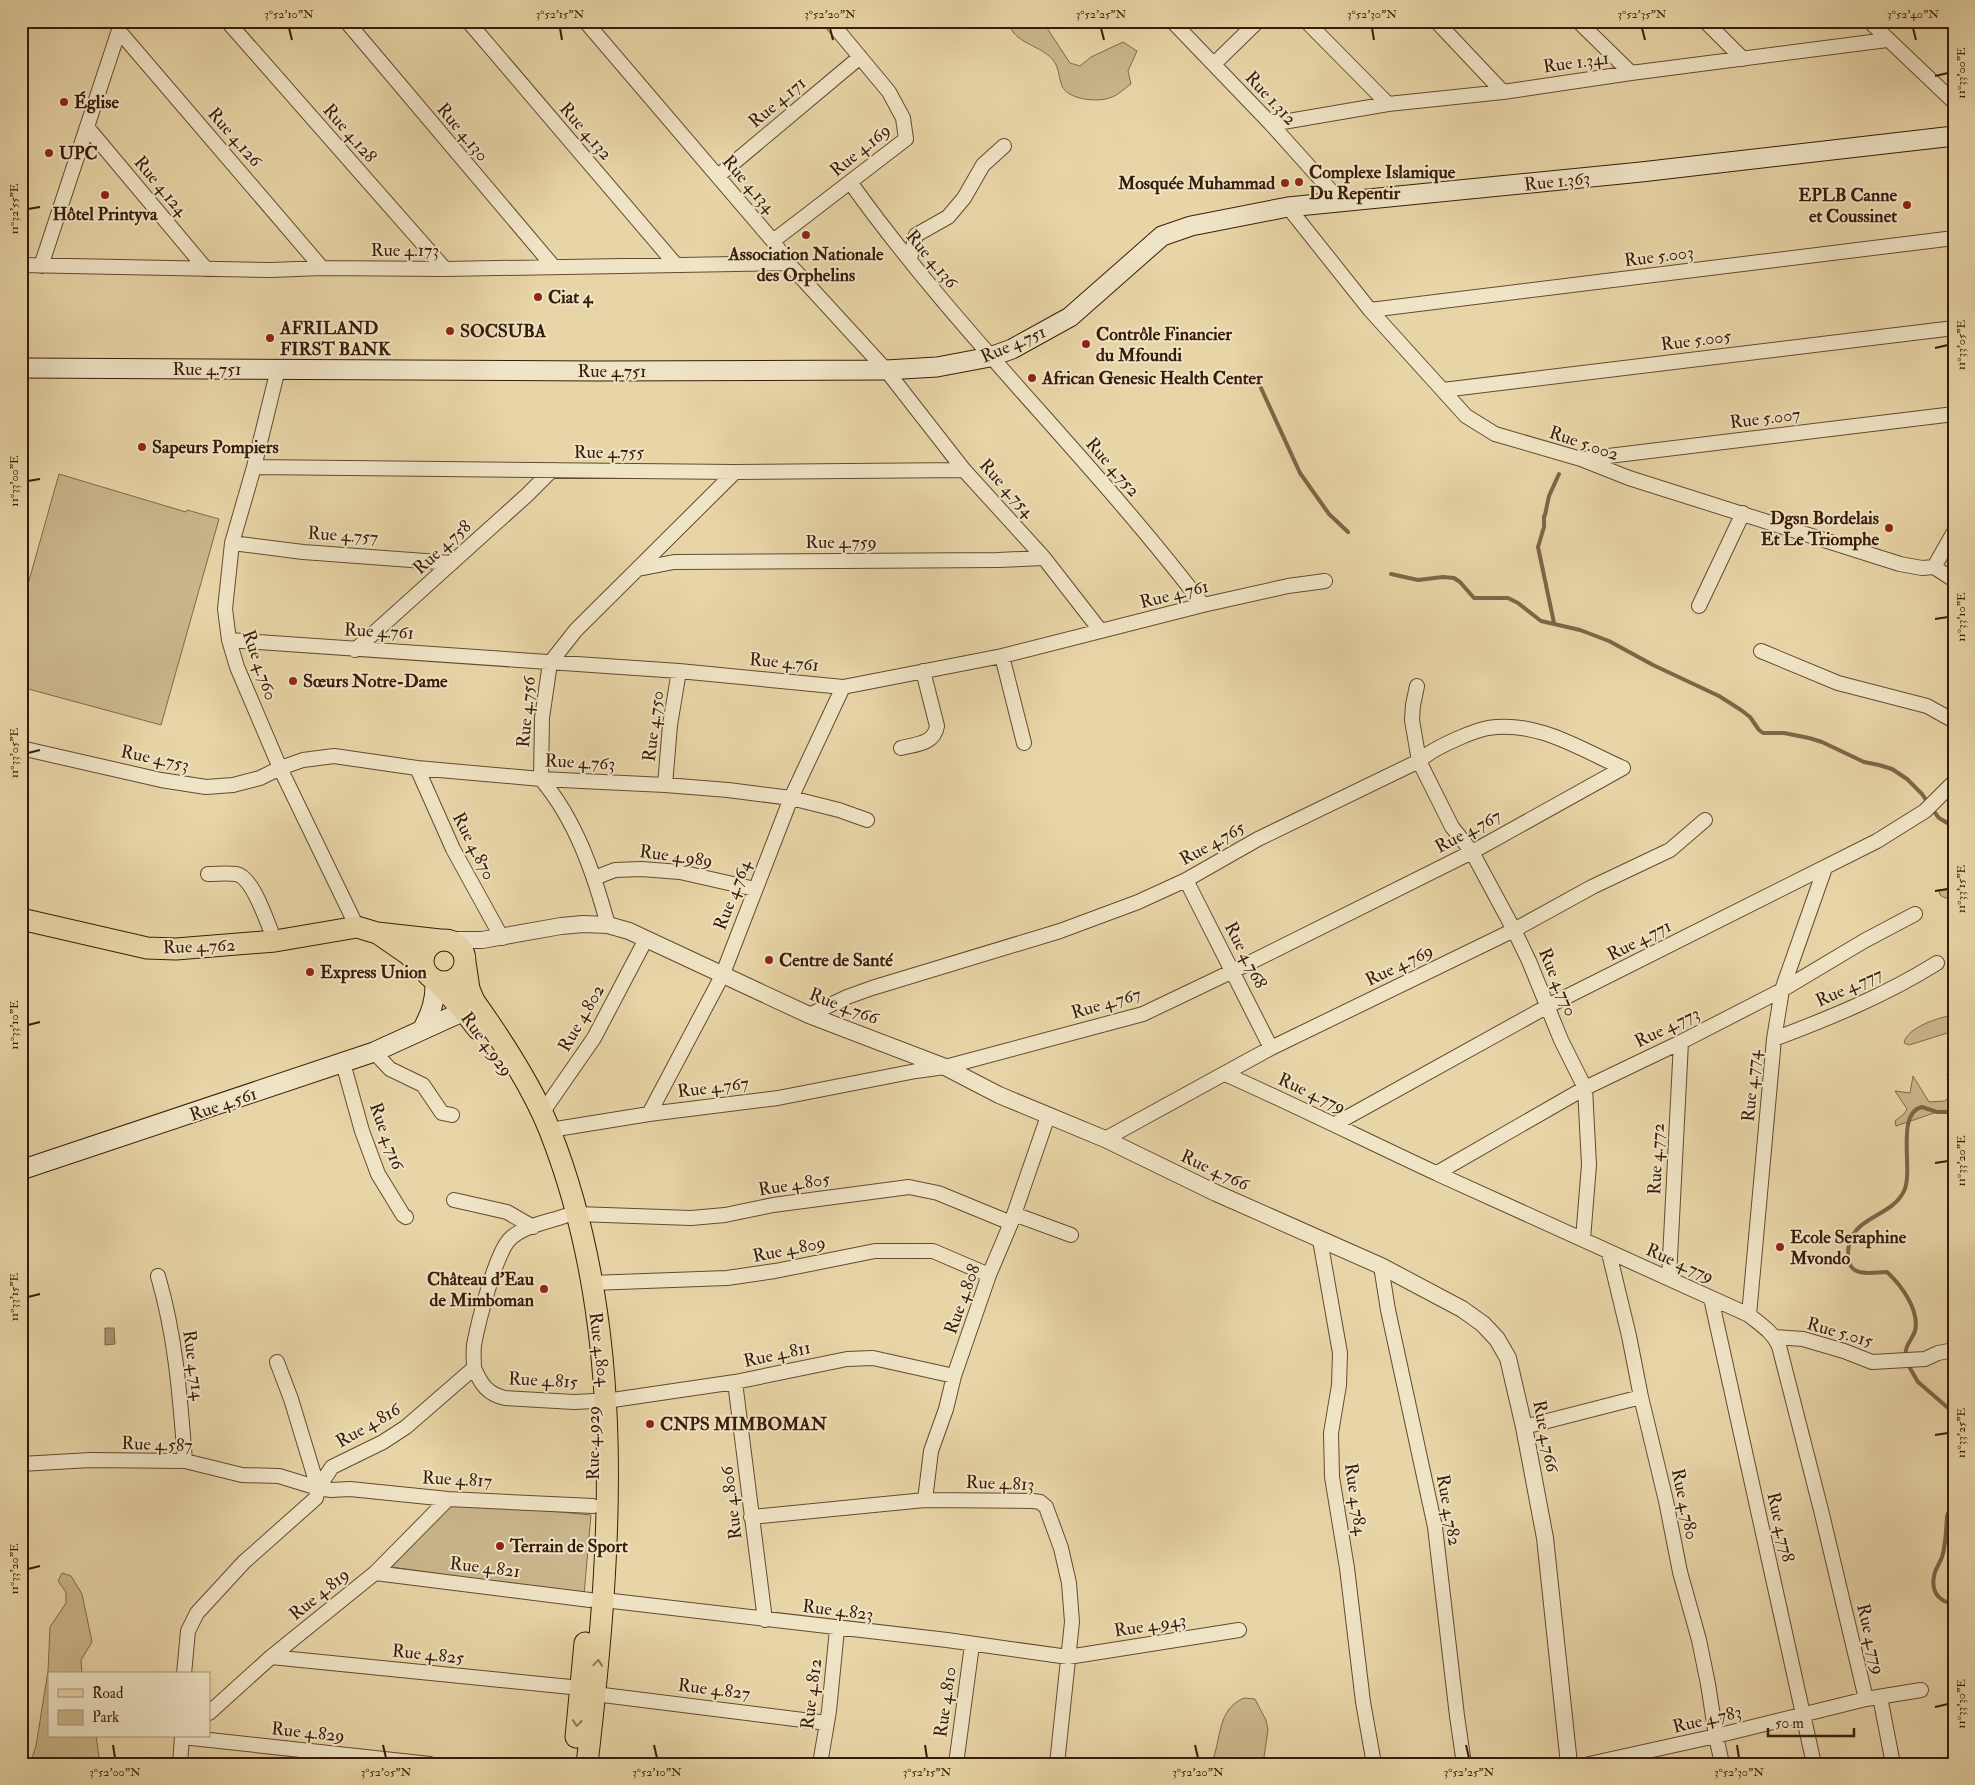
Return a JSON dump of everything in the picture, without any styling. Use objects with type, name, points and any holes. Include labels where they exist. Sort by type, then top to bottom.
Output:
[{"type":"main road","name":"Rue 1.363","points":[[1162,236],[1174,230],[1206,222],[1288,207],[1641,172],[1954,136]]},
{"type":"main road","name":"Rue 4.751","points":[[21,368],[886,370],[937,367],[990,357],[1012,348],[1070,317],[1162,236]]},
{"type":"main road","name":"Rue 4.762","points":[[21,919],[147,948],[176,949],[275,942],[367,930],[443,940]]},
{"type":"main road","name":"Rue 4.929","points":[[367,930],[408,954],[430,974],[464,1011],[501,1059],[535,1123],[571,1215],[576,1260],[600,1401],[594,1506],[597,1600]]},
{"type":"main road","points":[[422,1030],[436,995],[423,956],[425,950],[429,946],[443,940],[458,945],[462,950],[465,962],[460,974],[455,979],[442,982],[430,974]]},
{"type":"main road","name":"Rue 4.804","points":[[465,962],[469,989],[474,1001],[510,1057],[546,1122],[566,1174],[571,1215],[591,1283],[607,1520],[588,1691],[587,1764]]},
{"type":"main road","name":"Rue 4.561","points":[[21,1170],[374,1052],[464,1011]]},
{"type":"main road","points":[[573,1764],[588,1691]]},
{"type":"street","name":"Rue 4.128","points":[[227,21],[445,269]]},
{"type":"street","name":"Rue 4.130","points":[[346,21],[553,266]]},
{"type":"street","name":"Rue 4.132","points":[[468,21],[676,264]]},
{"type":"street","name":"Rue 4.134","points":[[585,21],[773,240],[788,263],[886,370]]},
{"type":"street","name":"Rue 4.169","points":[[773,240],[906,139],[903,118],[889,92],[830,21]]},
{"type":"street","name":"Rue 1.312","points":[[1172,21],[1271,124],[1341,202]]},
{"type":"street","points":[[1214,64],[1258,21]]},
{"type":"street","points":[[1306,21],[1388,104]]},
{"type":"street","points":[[1436,21],[1503,92]]},
{"type":"street","points":[[1578,21],[1630,73]]},
{"type":"street","points":[[1705,21],[1742,59]]},
{"type":"street","points":[[1869,21],[1954,102]]},
{"type":"street","points":[[41,266],[120,26]]},
{"type":"street","name":"Rue 4.126","points":[[120,26],[322,268]]},
{"type":"street","name":"Rue 1.341","points":[[1271,124],[1388,104],[1503,92],[1630,73],[1887,40]]},
{"type":"street","name":"Rue 4.171","points":[[718,176],[860,57]]},
{"type":"street","name":"Rue 4.124","points":[[87,127],[206,269]]},
{"type":"street","points":[[910,259],[916,235],[948,217],[964,198],[983,164],[1004,146]]},
{"type":"street","name":"Rue 4.136","points":[[850,182],[889,236],[990,357]]},
{"type":"street","name":"Rue 5.002","points":[[1288,207],[1370,310],[1442,390],[1466,416],[1495,434],[1581,459],[1629,478],[1900,564],[1922,568],[1934,567],[1954,580]]},
{"type":"street","name":"Rue 5.003","points":[[1370,310],[1954,238]]},
{"type":"street","name":"Rue 4.173","points":[[21,265],[206,269],[445,269],[788,263]]},
{"type":"street","name":"Rue 5.005","points":[[1442,390],[1954,328]]},
{"type":"street","name":"Rue 4.752","points":[[990,357],[1096,476],[1203,605]]},
{"type":"street","name":"Rue 4.760","points":[[278,369],[254,467],[232,542],[225,609],[229,640],[237,667],[280,768],[367,930]]},
{"type":"street","name":"Rue 4.754","points":[[886,370],[964,470],[1044,558],[1100,630]]},
{"type":"street","name":"Rue 5.007","points":[[1581,459],[1954,414]]},
{"type":"street","name":"Rue 4.755","points":[[254,467],[735,472],[964,470]]},
{"type":"street","name":"Rue 4.758","points":[[355,650],[527,495],[552,470]]},
{"type":"street","name":"Rue 4.756","points":[[541,779],[542,718],[550,663],[576,630],[735,472]]},
{"type":"street","points":[[1700,606],[1743,513]]},
{"type":"street","points":[[1934,567],[1954,532]]},
{"type":"street","name":"Rue 4.757","points":[[232,542],[303,552],[452,563]]},
{"type":"street","name":"Rue 4.759","points":[[638,569],[674,562],[998,560],[1044,558]]},
{"type":"street","name":"Rue 4.761","points":[[229,640],[355,650],[455,654],[550,663],[679,671],[843,687],[1002,656],[1203,605],[1307,582],[1325,581]]},
{"type":"street","points":[[1761,651],[1838,683],[1927,706],[1954,721]]},
{"type":"street","points":[[1002,656],[1024,743]]},
{"type":"street","name":"Rue 4.750","points":[[665,785],[670,725],[679,671]]},
{"type":"street","points":[[901,748],[931,740],[935,734],[937,726],[923,671]]},
{"type":"street","name":"Rue 4.770","points":[[1416,686],[1412,720],[1419,761],[1452,827],[1472,852],[1514,930],[1529,961],[1561,1040],[1585,1088],[1589,1165],[1583,1239]]},
{"type":"street","name":"Rue 4.764","points":[[649,1114],[722,976],[791,798],[843,687]]},
{"type":"street","name":"Rue 4.765","points":[[809,1015],[872,988],[1060,931],[1138,902],[1186,880],[1258,839],[1419,761],[1430,752],[1486,728],[1508,726],[1535,730],[1568,741],[1623,768]]},
{"type":"street","name":"Rue 4.753","points":[[21,748],[161,780],[206,787],[233,785],[260,778],[280,768]]},
{"type":"street","name":"Rue 4.763","points":[[280,768],[303,760],[334,756],[417,768],[541,779],[665,785],[791,798],[839,810],[867,820]]},
{"type":"street","name":"Rue 4.870","points":[[417,768],[453,849],[502,938]]},
{"type":"street","name":"Rue 4.767","points":[[546,1122],[649,1114],[778,1098],[945,1067],[1143,1014],[1472,852],[1623,768]]},
{"type":"street","points":[[541,779],[567,815],[594,878],[608,925]]},
{"type":"street","name":"Rue 4.771","points":[[1335,1124],[1548,1006],[1825,868],[1902,827],[1925,811],[1954,782]]},
{"type":"street","name":"Rue 4.769","points":[[1105,1139],[1271,1048],[1514,930],[1592,887],[1670,850],[1706,820]]},
{"type":"street","name":"Rue 4.774","points":[[1749,1316],[1774,1040],[1782,990],[1825,868]]},
{"type":"street","name":"Rue 4.989","points":[[594,878],[615,870],[641,869],[680,872],[755,889]]},
{"type":"street","points":[[208,874],[237,874],[246,879],[256,897],[275,942]]},
{"type":"street","name":"Rue 4.768","points":[[1186,880],[1271,1048]]},
{"type":"street","name":"Rue 4.773","points":[[1437,1173],[1585,1088],[1681,1042],[1782,990],[1864,940],[1915,914]]},
{"type":"street","name":"Rue 4.766","points":[[443,940],[467,941],[502,938],[561,926],[583,924],[608,925],[629,931],[809,1015],[945,1067],[999,1095],[1105,1139],[1216,1193],[1381,1266],[1462,1309],[1483,1324],[1498,1339],[1508,1358],[1524,1427],[1545,1538],[1569,1764]]},
{"type":"street","name":"Rue 4.766","points":[[465,962],[480,949],[502,938]]},
{"type":"street","name":"Rue 4.802","points":[[546,1122],[594,1038],[646,939]]},
{"type":"street","name":"Rue 4.777","points":[[1774,1040],[1873,998],[1908,981],[1937,963]]},
{"type":"street","name":"Rue 4.772","points":[[1669,1278],[1681,1042]]},
{"type":"street","points":[[374,1052],[390,1068],[422,1084],[442,1113],[452,1115]]},
{"type":"street","name":"Rue 4.716","points":[[343,1063],[362,1131],[378,1174],[406,1217]]},
{"type":"street","name":"Rue 4.779","points":[[1225,1074],[1583,1239],[1609,1253],[1669,1278],[1749,1316],[1775,1337],[1780,1346],[1821,1510],[1893,1764]]},
{"type":"street","name":"Rue 4.808","points":[[926,1500],[931,1452],[946,1409],[954,1376],[989,1275],[1013,1218],[1048,1116]]},
{"type":"street","name":"Rue 4.805","points":[[571,1215],[691,1218],[725,1215],[773,1205],[910,1187],[938,1193],[1071,1235]]},
{"type":"street","points":[[454,1200],[507,1212],[533,1227]]},
{"type":"street","points":[[474,1368],[474,1347],[489,1288],[503,1250],[517,1234],[571,1215]]},
{"type":"street","name":"Rue 4.784","points":[[1320,1240],[1340,1354],[1339,1385],[1331,1433],[1332,1477],[1347,1568],[1363,1702],[1374,1764]]},
{"type":"street","name":"Rue 4.809","points":[[591,1283],[727,1278],[767,1273],[875,1251],[933,1252],[989,1275]]},
{"type":"street","name":"Rue 4.780","points":[[1609,1253],[1666,1500],[1680,1572],[1699,1640],[1722,1764]]},
{"type":"street","name":"Rue 4.782","points":[[1381,1266],[1388,1310],[1435,1527],[1464,1764]]},
{"type":"street","name":"Rue 4.714","points":[[158,1276],[165,1299],[179,1376],[185,1460]]},
{"type":"street","name":"Rue 4.778","points":[[1711,1298],[1814,1764]]},
{"type":"street","name":"Rue 5.015","points":[[1775,1337],[1803,1339],[1844,1351],[1872,1362],[1924,1359],[1938,1353],[1954,1350]]},
{"type":"street","name":"Rue 4.811","points":[[600,1401],[735,1382],[862,1357],[954,1376]]},
{"type":"street","points":[[277,1362],[291,1399],[318,1488]]},
{"type":"street","name":"Rue 4.815","points":[[474,1368],[486,1390],[495,1396],[566,1402],[600,1401]]},
{"type":"street","name":"Rue 4.816","points":[[184,1672],[188,1631],[197,1614],[244,1562],[316,1498],[318,1488],[332,1467],[383,1442],[406,1427],[474,1368]]},
{"type":"street","name":"Rue 4.806","points":[[735,1382],[764,1620]]},
{"type":"street","points":[[1524,1427],[1641,1397]]},
{"type":"street","name":"Rue 4.587","points":[[21,1464],[91,1460],[185,1460],[242,1475],[279,1476],[318,1488]]},
{"type":"street","name":"Rue 4.817","points":[[318,1488],[331,1490],[350,1489],[448,1499],[594,1506]]},
{"type":"street","name":"Rue 4.819","points":[[210,1712],[271,1657],[375,1573],[448,1499]]},
{"type":"street","name":"Rue 4.813","points":[[751,1517],[926,1500],[1040,1502],[1046,1507],[1061,1548],[1069,1583],[1072,1622],[1057,1764]]},
{"type":"street","name":"Rue 4.821","points":[[375,1573],[597,1600]]},
{"type":"street","name":"Rue 4.823","points":[[597,1600],[1000,1646],[1068,1657]]},
{"type":"street","name":"Rue 4.812","points":[[820,1764],[827,1723],[837,1628]]},
{"type":"street","name":"Rue 4.943","points":[[1068,1657],[1239,1630]]},
{"type":"street","name":"Rue 4.810","points":[[956,1764],[972,1644]]},
{"type":"street","name":"Rue 4.825","points":[[271,1657],[588,1691]]},
{"type":"street","name":"Rue 4.783","points":[[1589,1764],[1873,1698],[1921,1690]]},
{"type":"street","name":"Rue 4.827","points":[[588,1691],[827,1723]]},
{"type":"street","points":[[180,1764],[183,1738]]},
{"type":"street","name":"Rue 4.829","points":[[201,1738],[430,1764]]},
{"type":"green space","points":[[1008,21],[1043,22],[1070,63],[1080,66],[1091,57],[1123,42],[1137,51],[1128,71],[1131,84],[1117,95],[1100,100],[1084,99],[1065,91],[1053,60],[1018,37],[1010,28]]},
{"type":"green space","points":[[59,474],[186,512],[187,510],[219,519],[161,725],[21,687],[21,609]]},
{"type":"green space","points":[[1954,888],[1954,897],[1945,898],[1940,895],[1939,890]]},
{"type":"green space","points":[[1954,1015],[1954,1031],[1909,1045],[1904,1043],[1906,1037],[1917,1028]]},
{"type":"green space","points":[[1954,1071],[1954,1112],[1937,1112],[1896,1126],[1895,1121],[1907,1109],[1895,1091],[1910,1093],[1913,1076],[1929,1102],[1945,1101],[1951,1094],[1947,1074]]},
{"type":"green space","points":[[450,1501],[591,1515],[584,1595],[392,1567]]},
{"type":"green space","points":[[62,1573],[71,1576],[82,1594],[92,1642],[81,1660],[82,1672],[48,1672],[48,1738],[96,1738],[100,1764],[30,1764],[36,1746],[48,1671],[50,1627],[66,1603],[66,1592],[58,1581]]},
{"type":"green space","points":[[1244,1698],[1255,1699],[1266,1720],[1268,1730],[1263,1764],[1211,1764],[1224,1718],[1235,1703]]},
{"type":"shaded area","points":[[105,1328],[114,1328],[115,1344],[105,1345]]},
{"type":"waterway","points":[[1261,388],[1300,473],[1329,514],[1348,532]]},
{"type":"waterway","points":[[1545,515],[1549,496],[1559,474]]},
{"type":"waterway","points":[[1544,516],[1544,527],[1538,547],[1554,623]]},
{"type":"waterway","points":[[1391,574],[1418,580],[1443,577],[1454,578],[1474,598],[1508,598],[1518,603],[1541,621],[1580,630],[1609,641],[1653,665],[1719,696],[1750,717],[1763,733],[1784,733],[1809,738],[1822,742],[1864,762],[1892,769],[1907,779],[1928,803]]},
{"type":"waterway","points":[[1932,809],[1939,818],[1954,827]]},
{"type":"waterway","points":[[1906,1356],[1906,1349],[1915,1331],[1916,1323],[1908,1298],[1887,1272],[1862,1273],[1852,1268],[1848,1256],[1850,1243],[1854,1233],[1862,1225],[1889,1208],[1904,1191],[1907,1182],[1907,1131],[1909,1120],[1914,1112],[1922,1107],[1937,1112],[1954,1112]]},
{"type":"waterway","points":[[1907,1363],[1918,1382],[1954,1413]]},
{"type":"waterway","points":[[1954,1510],[1948,1513],[1942,1557],[1935,1572],[1933,1584],[1939,1597],[1954,1604]]},
{"type":"place","name":"Église","points":[[64,102]]},
{"type":"place","name":"UPC","points":[[49,153]]},
{"type":"place","name":"Complexe Islamique Du Repentir","points":[[1299,182]]},
{"type":"place","name":"Mosquée Muhammad","points":[[1285,183]]},
{"type":"place","name":"Hôtel Printyva","points":[[105,195]]},
{"type":"place","name":"EPLB Canne et Coussinet","points":[[1907,205]]},
{"type":"place","name":"Association Nationale des Orphelins","points":[[806,235]]},
{"type":"place","name":"Ciat 4","points":[[538,297]]},
{"type":"place","name":"SOCSUBA","points":[[450,331]]},
{"type":"place","name":"AFRILAND FIRST BANK","points":[[270,338]]},
{"type":"place","name":"Contrôle Financier du Mfoundi","points":[[1086,344]]},
{"type":"place","name":"African Genesic Health Center","points":[[1032,378]]},
{"type":"place","name":"Sapeurs Pompiers","points":[[142,447]]},
{"type":"place","name":"Dgsn Bordelais Et Le Triomphe","points":[[1889,528]]},
{"type":"place","name":"Sœurs Notre-Dame","points":[[293,681]]},
{"type":"place","name":"Centre de Santé","points":[[769,960]]},
{"type":"place","name":"Express Union","points":[[310,972]]},
{"type":"place","name":"Ecole Seraphine Mvondo","points":[[1780,1247]]},
{"type":"place","name":"Château d'Eau de Mimboman","points":[[544,1289]]},
{"type":"place","name":"CNPS MIMBOMAN","points":[[650,1424]]},
{"type":"place","name":"Terrain de Sport","points":[[500,1546]]}]
